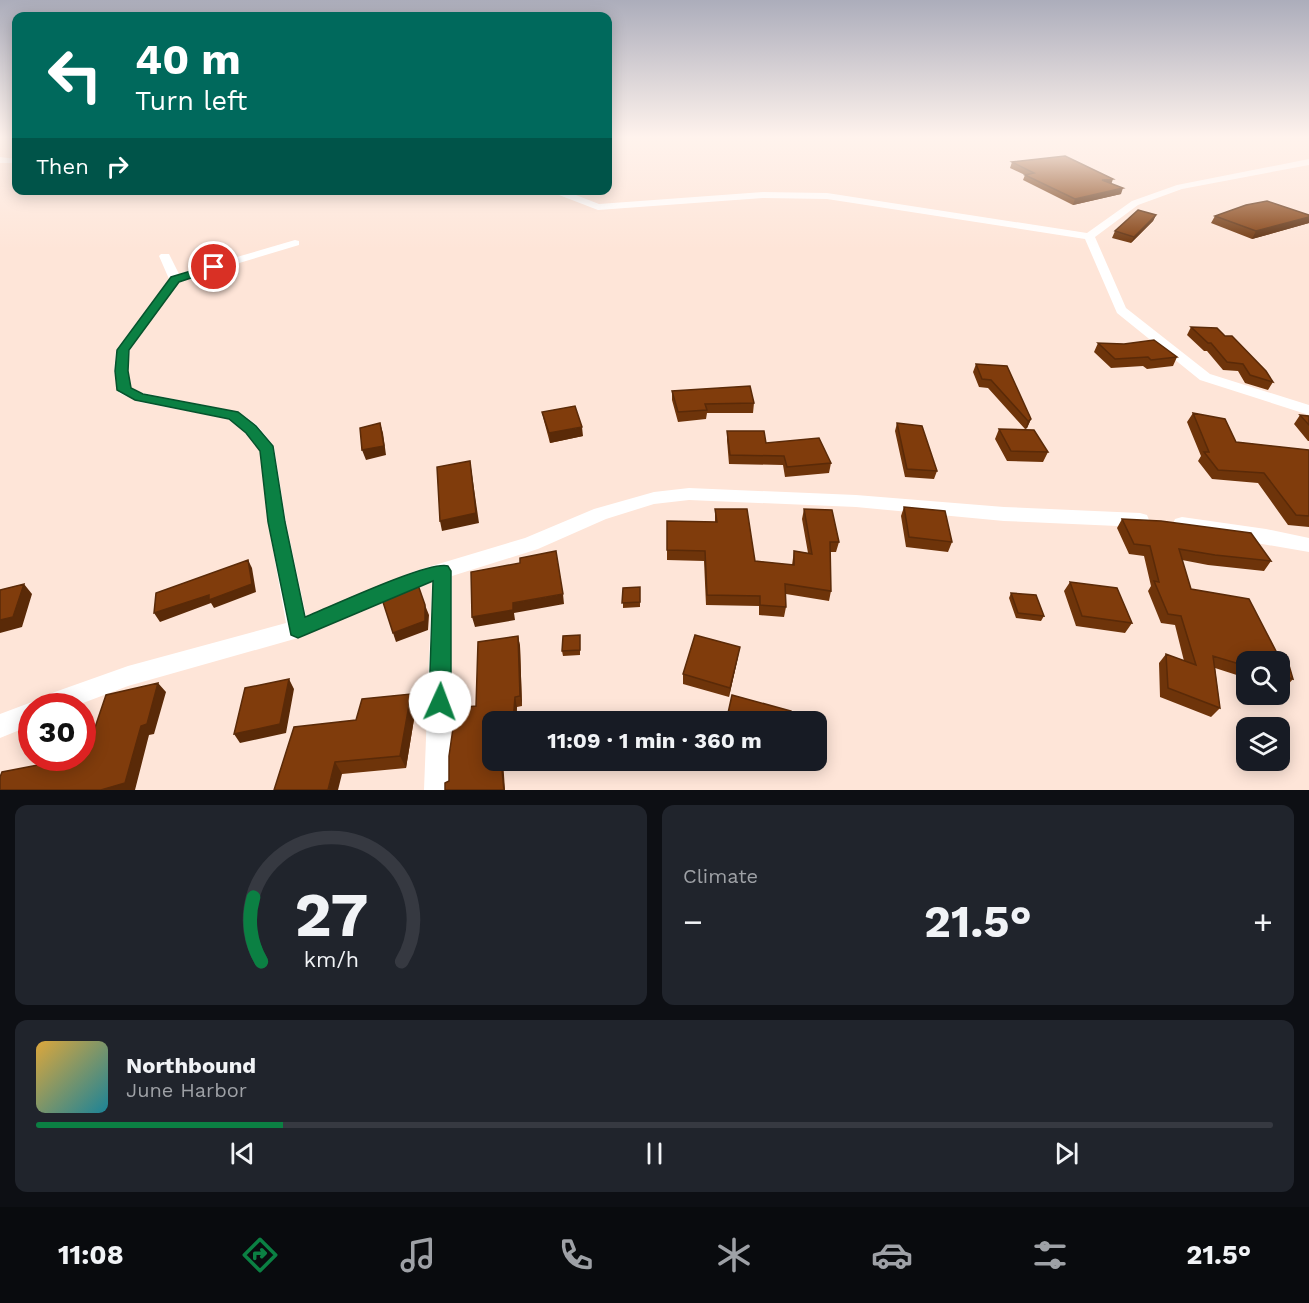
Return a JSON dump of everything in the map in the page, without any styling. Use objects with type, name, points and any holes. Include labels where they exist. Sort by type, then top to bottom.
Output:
[{"type":"street","points":[[571,195],[598,207],[762,195],[827,196],[1089,236],[1136,203],[1163,193],[1237,175]]},
{"type":"street","points":[[1089,236],[1121,310],[1196,370],[1205,377],[1309,410]]},
{"type":"street","points":[[295,243],[175,279],[123,350],[121,371],[124,390],[140,397],[233,415],[251,429],[267,450],[277,522],[298,629]]},
{"type":"street","points":[[165,256],[175,279]]},
{"type":"street","points":[[82,693],[128,676],[298,629],[422,577],[531,544],[627,504],[654,498],[689,494],[856,501],[1004,514],[1160,522],[1255,534],[1309,545]]},
{"type":"street","points":[[437,790],[442,571]]},
{"type":"street","points":[[0,726],[18,719]]},
{"type":"building","points":[[1025,175],[1104,175],[1113,179],[1102,180],[1123,188],[1075,199]]},
{"type":"building","points":[[1267,201],[1309,215],[1309,217],[1256,231],[1215,216],[1246,205]]},
{"type":"building","points":[[1138,210],[1156,215],[1134,237],[1115,231]]},
{"type":"building","points":[[1191,327],[1217,328],[1225,336],[1232,336],[1266,371],[1273,382],[1250,375],[1243,364],[1227,362],[1211,343],[1208,343]]},
{"type":"building","points":[[1154,340],[1177,357],[1151,360],[1148,357],[1115,359],[1098,343],[1124,344]]},
{"type":"building","points":[[976,364],[1007,366],[1031,419],[1028,421],[991,380],[982,379]]},
{"type":"building","points":[[750,386],[754,403],[705,404],[707,410],[678,412],[672,391]]},
{"type":"building","points":[[575,406],[582,427],[549,433],[542,412]]},
{"type":"building","points":[[1193,413],[1225,419],[1236,442],[1309,450],[1309,516],[1296,515],[1264,473],[1218,470],[1204,452],[1209,452]]},
{"type":"building","points":[[1300,415],[1309,416],[1309,425]]},
{"type":"building","points":[[380,423],[384,446],[362,450],[360,428]]},
{"type":"building","points":[[897,423],[922,426],[937,471],[907,469]]},
{"type":"building","points":[[999,429],[1034,430],[1048,452],[1011,451]]},
{"type":"building","points":[[727,431],[764,431],[766,443],[819,438],[831,463],[787,467],[784,456],[730,455]]},
{"type":"building","points":[[470,461],[476,513],[440,521],[437,467]]},
{"type":"building","points":[[904,507],[945,511],[952,542],[909,537]]},
{"type":"building","points":[[715,509],[747,509],[755,561],[794,565],[794,551],[812,554],[804,509],[832,510],[839,542],[830,542],[831,591],[785,584],[786,607],[760,605],[760,596],[707,595],[705,551],[667,550],[667,521],[717,522]]},
{"type":"building","points":[[1122,519],[1161,521],[1251,533],[1271,561],[1179,549],[1191,589],[1249,599],[1276,651],[1236,651],[1236,663],[1213,656],[1220,708],[1168,688],[1166,654],[1196,665],[1181,616],[1168,614],[1154,581],[1159,582],[1150,546],[1134,544]]},
{"type":"building","points":[[556,551],[563,594],[513,603],[513,610],[472,617],[471,572],[520,563],[520,558]]},
{"type":"building","points":[[248,560],[252,584],[209,600],[209,595],[154,613],[156,593]]},
{"type":"building","points":[[417,582],[425,605],[425,621],[393,633],[381,596]]},
{"type":"building","points":[[1070,582],[1117,588],[1132,623],[1082,616]]},
{"type":"building","points":[[24,584],[13,617],[0,620],[0,590]]},
{"type":"building","points":[[640,587],[640,602],[622,603],[623,588]]},
{"type":"building","points":[[1011,593],[1036,595],[1044,616],[1018,613]]},
{"type":"building","points":[[580,635],[580,650],[562,651],[563,636]]},
{"type":"building","points":[[695,635],[740,647],[730,688],[683,674]]},
{"type":"building","points":[[518,636],[520,696],[515,697],[514,711],[482,711],[482,771],[502,771],[504,790],[445,790],[445,783],[449,781],[449,756],[456,708],[476,706],[478,642]]},
{"type":"building","points":[[289,679],[280,724],[234,734],[245,688]]},
{"type":"building","points":[[158,683],[147,724],[141,726],[125,783],[101,790],[0,790],[2,772],[18,769],[18,771],[96,771],[96,724],[106,695]]},
{"type":"building","points":[[411,694],[400,756],[335,762],[328,790],[274,790],[294,727],[356,720],[362,699]]},
{"type":"building","points":[[732,695],[791,711],[728,711]]},
{"type":"route","points":[[214,267],[175,279],[123,350],[121,371],[124,390],[140,397],[233,415],[251,429],[267,450],[277,522],[298,629],[422,577],[442,571],[440,702]]}]
